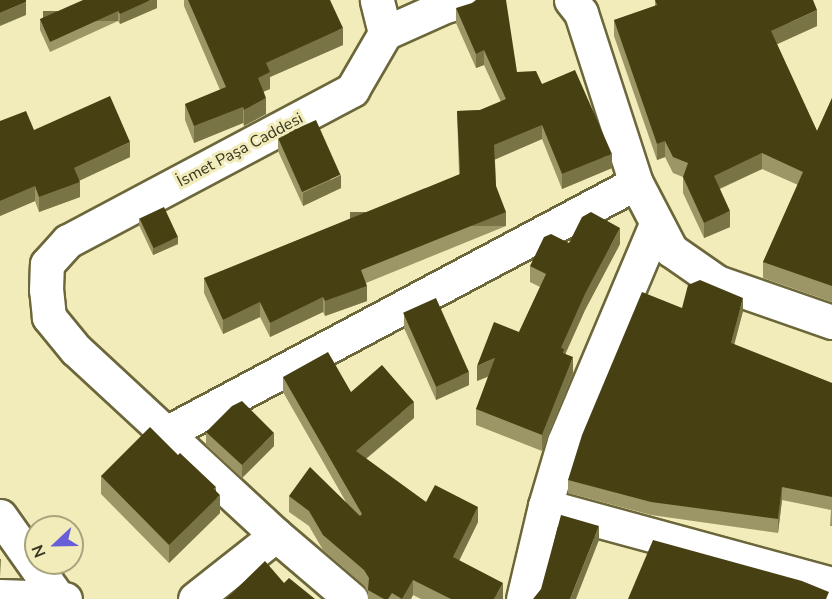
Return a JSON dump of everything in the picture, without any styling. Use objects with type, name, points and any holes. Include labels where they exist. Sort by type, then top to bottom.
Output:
[{"type":"street","points":[[377,0],[385,33],[445,6],[467,0]]},
{"type":"street","points":[[581,4],[636,183],[671,249],[717,282],[832,322]]},
{"type":"street","name":"İsmet Paşa Caddesi","points":[[168,432],[76,350],[49,317],[46,290],[47,264],[68,241],[352,90],[385,33]]},
{"type":"street","points":[[351,599],[276,535],[168,432],[636,183]]},
{"type":"street","points":[[523,599],[545,506],[564,442],[656,224]]},
{"type":"street","points":[[545,506],[832,584]]},
{"type":"street","points":[[0,516],[62,599]]},
{"type":"street","points":[[195,599],[276,535]]},
{"type":"street","points":[[0,596],[62,599]]},
{"type":"building","points":[[0,0],[26,0],[26,2],[0,13]]},
{"type":"building","points":[[83,0],[151,0],[120,14],[118,11],[50,42],[40,19]]},
{"type":"building","points":[[188,0],[330,0],[343,28],[266,63],[270,72],[258,78],[266,98],[244,110],[243,107],[194,126],[185,104],[226,87]]},
{"type":"building","points":[[476,0],[506,0],[517,72],[536,71],[542,84],[575,70],[612,154],[562,174],[542,125],[494,145],[496,186],[506,212],[361,270],[367,286],[325,301],[323,297],[270,323],[260,302],[223,320],[204,278],[460,174],[457,111],[480,110],[506,99],[484,50],[476,54],[456,8]]},
{"type":"building","points":[[655,0],[813,0],[817,10],[771,31],[817,131],[832,98],[832,286],[763,262],[803,172],[762,153],[714,176],[730,211],[704,223],[683,177],[688,163],[673,157],[665,141],[657,144],[614,20],[657,5]]},
{"type":"building","points":[[110,96],[130,142],[74,168],[80,182],[39,197],[35,186],[0,201],[0,121],[26,111],[34,130]]},
{"type":"building","points":[[316,120],[340,175],[302,192],[278,137]]},
{"type":"building","points":[[164,207],[178,237],[153,248],[140,218]]},
{"type":"building","points":[[591,212],[620,228],[585,294],[561,348],[564,349],[563,353],[573,357],[542,435],[476,409],[495,358],[477,366],[494,322],[519,332],[546,274],[530,266],[544,237],[551,234],[569,243],[582,217]]},
{"type":"building","points":[[700,280],[743,298],[731,343],[832,383],[832,497],[782,487],[778,519],[651,502],[568,480],[582,435],[642,292],[682,308],[688,285]]},
{"type":"building","points":[[436,298],[469,372],[436,387],[403,313]]},
{"type":"building","points":[[328,352],[351,392],[382,365],[414,402],[356,451],[426,502],[435,485],[478,507],[453,557],[503,583],[494,599],[451,599],[413,580],[402,599],[392,593],[388,599],[384,599],[368,590],[369,578],[364,570],[323,535],[309,511],[289,496],[310,467],[360,516],[362,514],[283,377]]},
{"type":"building","points":[[242,401],[274,433],[242,465],[206,432],[232,406]]},
{"type":"building","points":[[150,427],[178,455],[180,453],[216,487],[214,489],[220,495],[169,545],[101,476]]},
{"type":"building","points":[[561,515],[599,526],[570,599],[533,599],[541,589]]},
{"type":"building","points":[[653,540],[802,581],[829,592],[826,599],[628,599]]},
{"type":"building","points":[[265,561],[284,583],[289,578],[315,599],[226,599]]}]
